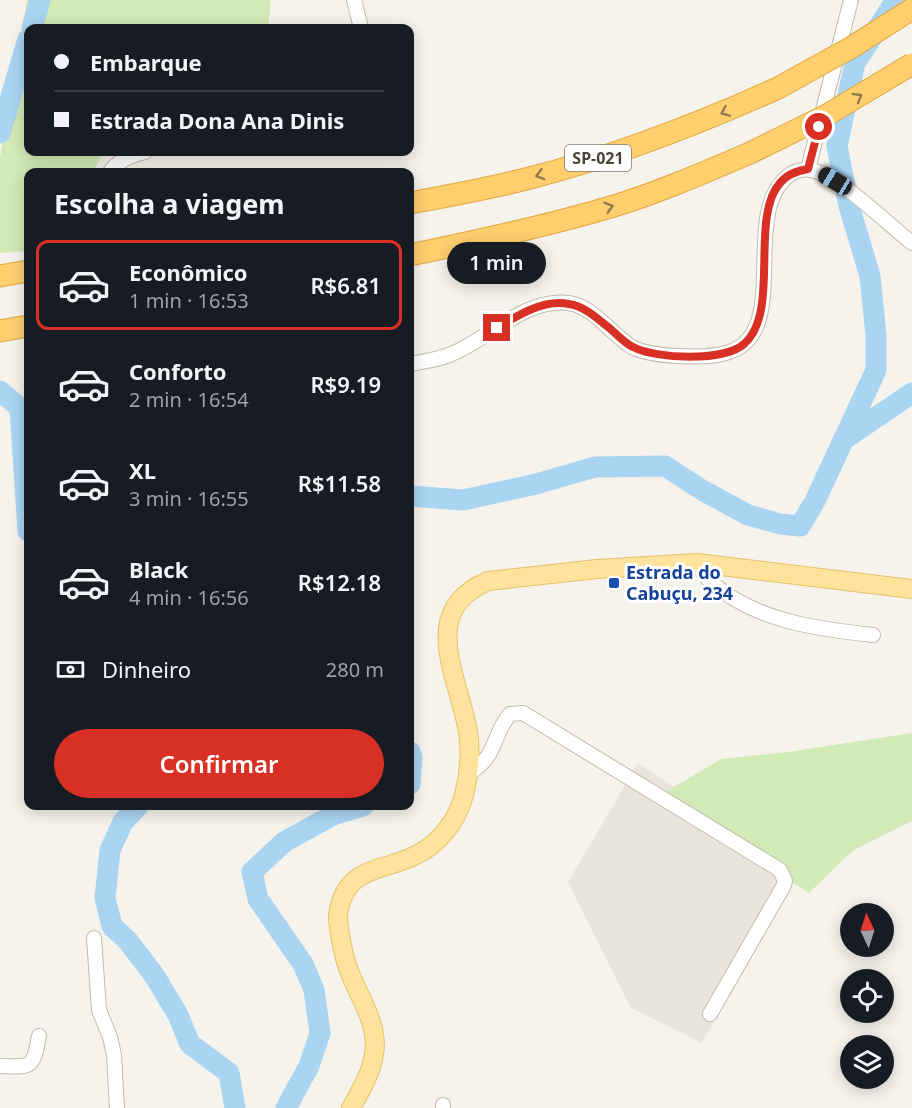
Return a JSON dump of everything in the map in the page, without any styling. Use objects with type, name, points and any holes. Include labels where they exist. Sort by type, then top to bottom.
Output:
[{"type":"highway","name":"SP-021","points":[[414,202],[497,186],[579,164],[651,141],[700,122],[778,88],[852,47],[912,9]]},
{"type":"highway","points":[[414,254],[514,232],[615,205],[686,180],[750,153],[825,116],[912,64]]},
{"type":"highway","points":[[0,276],[24,272]]},
{"type":"highway","points":[[0,331],[24,327]]},
{"type":"main road","points":[[351,1108],[369,1074],[375,1052],[368,1011],[343,954],[338,917],[342,898],[353,883],[369,870],[417,855],[441,838],[453,820],[463,796],[469,751],[468,732],[447,651],[451,612],[459,599],[472,588],[488,581],[597,569],[698,563],[912,589]]},
{"type":"street","points":[[354,0],[360,24]]},
{"type":"street","points":[[808,169],[851,0]]},
{"type":"street","points":[[113,168],[132,156]]},
{"type":"street","points":[[414,363],[456,352],[516,316],[541,306],[569,303],[585,309],[633,347],[656,354],[682,357],[726,353],[743,345],[754,331],[761,311],[767,214],[771,198],[780,183],[793,172],[808,169],[820,172],[835,181],[912,243]]},
{"type":"street","points":[[698,563],[709,581],[730,596],[769,615],[804,625],[873,635]]},
{"type":"street","points":[[467,775],[484,763],[510,714],[522,713],[780,870],[785,881],[783,887],[710,1014]]},
{"type":"street","points":[[94,938],[99,1010],[110,1037],[114,1055],[117,1108]]},
{"type":"street","points":[[0,1066],[30,1064],[35,1058],[39,1036]]},
{"type":"shaded area","points":[[638,763],[801,871],[702,1043],[631,1008],[568,882]]},
{"type":"green space","points":[[27,0],[271,0],[268,24],[24,24],[24,156],[101,156],[96,168],[24,168],[24,251],[0,253],[0,158]]},
{"type":"green space","points":[[912,733],[912,821],[852,851],[809,893],[662,794],[721,759],[788,752]]},
{"type":"waterway","points":[[33,24],[40,0]]},
{"type":"waterway","points":[[414,496],[463,500],[536,484],[595,467],[665,466],[702,490],[748,515],[780,524],[800,526],[815,501],[876,370],[876,335],[870,276],[849,206],[837,146],[855,63],[896,0]]},
{"type":"waterway","points":[[0,133],[24,52]]},
{"type":"waterway","points":[[0,391],[20,408],[24,470]]},
{"type":"waterway","points":[[843,440],[912,393]]},
{"type":"waterway","points":[[134,810],[123,822],[110,850],[105,898],[112,926],[128,941],[154,975],[178,1015],[190,1044],[229,1073],[235,1108]]},
{"type":"waterway","points":[[286,1108],[309,1066],[320,1033],[314,990],[303,964],[258,899],[252,872],[284,842],[333,815],[350,810]]},
{"type":"place","name":"Estrada do Cabuçu, 234","points":[[614,583]]},
{"type":"route","points":[[497,328],[516,316],[541,306],[569,303],[585,309],[633,347],[656,354],[682,357],[726,353],[743,345],[754,331],[761,311],[767,214],[771,198],[780,183],[793,172],[808,169],[819,127]]}]
